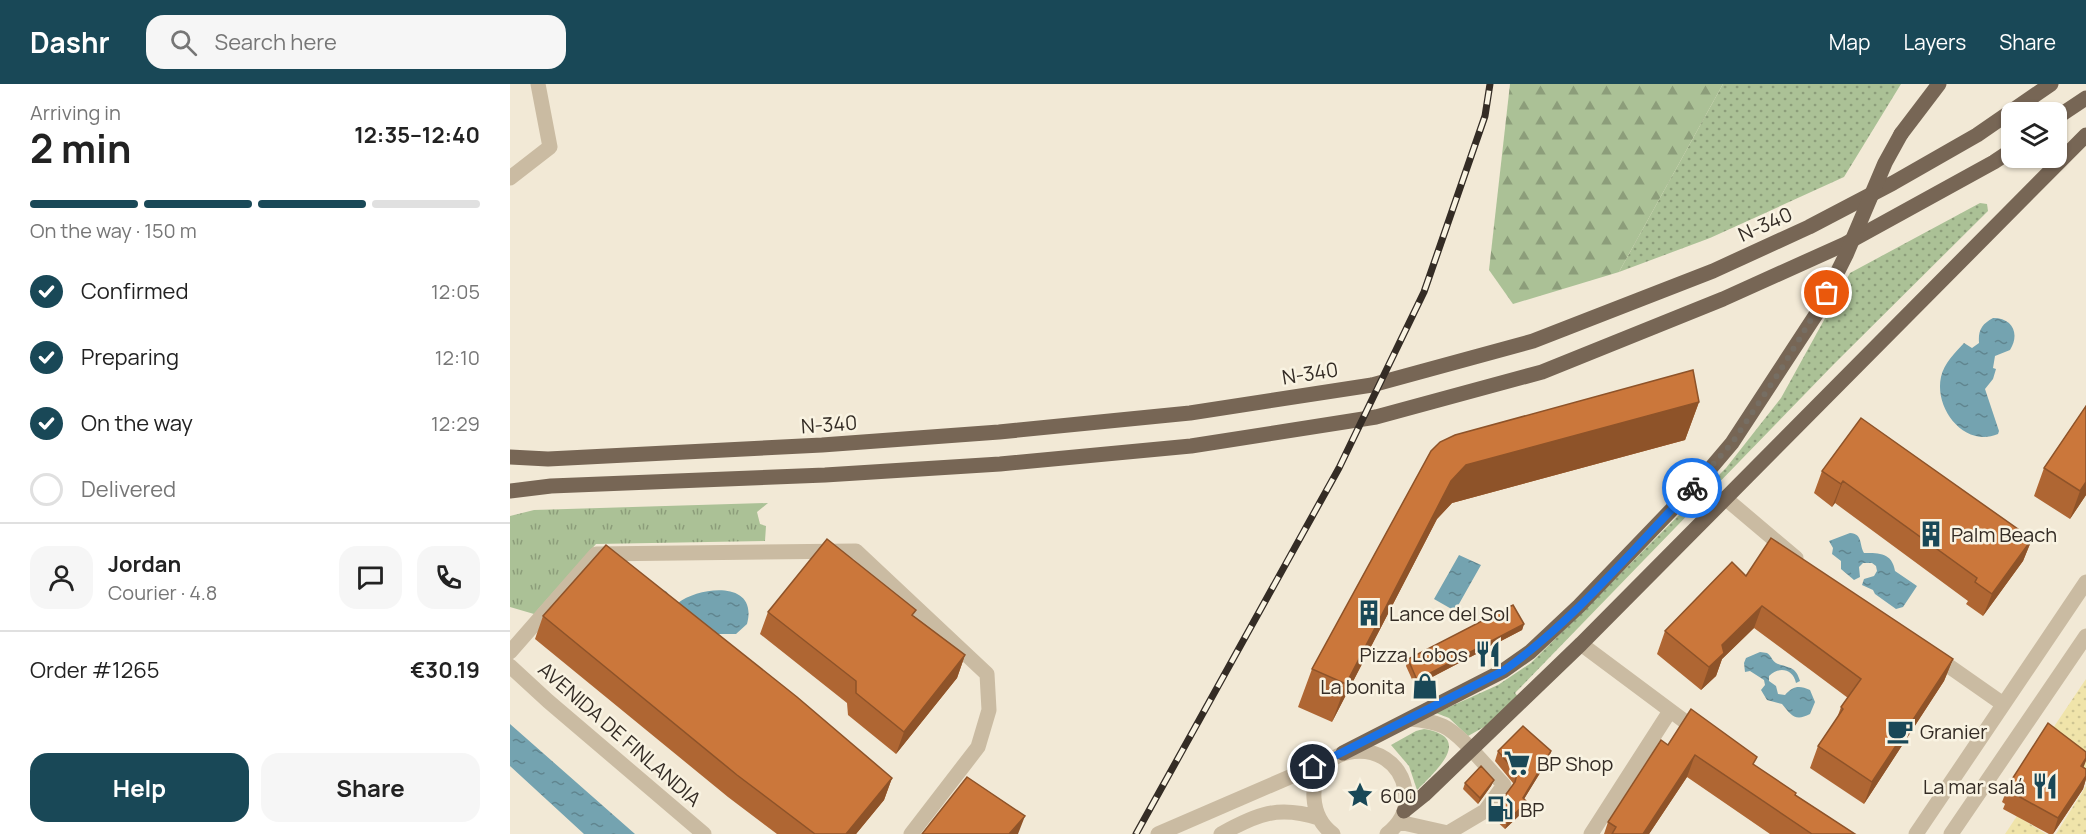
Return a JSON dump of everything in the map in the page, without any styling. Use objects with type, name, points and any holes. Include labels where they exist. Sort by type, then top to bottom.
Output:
[{"type":"main road","points":[[1338,756],[1503,671],[1530,652],[1579,606],[1704,476],[1732,443],[1817,313],[1846,255],[1885,163],[1901,134],[1939,84]]},
{"type":"main road","name":"N-340","points":[[510,457],[560,459],[822,445],[999,432],[1190,413],[1372,385],[1533,341],[1713,270],[1809,227],[1893,183],[1977,135],[2051,84]]},
{"type":"main road","points":[[2067,111],[2086,98]]},
{"type":"main road","points":[[1402,816],[1581,644],[2086,135]]},
{"type":"main road","points":[[510,491],[551,486],[825,475],[1000,464],[1191,446],[1376,417],[1542,372],[1723,299],[1845,244],[2001,157]]},
{"type":"street","points":[[510,178],[550,147],[538,84]]},
{"type":"street","points":[[1725,498],[1806,566]]},
{"type":"street","points":[[510,652],[596,554],[856,551],[987,674],[988,710],[978,747],[911,834]]},
{"type":"street","points":[[1916,834],[2086,582]]},
{"type":"street","points":[[1951,834],[2086,636]]},
{"type":"street","points":[[1581,644],[1708,738]]},
{"type":"street","points":[[1918,645],[2003,704]]},
{"type":"street","name":"AVENIDA DE FINLANDIA","points":[[510,666],[704,834]]},
{"type":"street","points":[[1591,834],[1670,711]]},
{"type":"street","points":[[1402,816],[1448,833],[1485,811],[1504,785],[1445,727],[1430,721],[1410,719]]},
{"type":"street","points":[[1158,834],[1219,806],[1356,750],[1371,752],[1385,758],[1396,767],[1404,781],[1406,795],[1402,816],[1387,834]]},
{"type":"street","points":[[1333,834],[1318,818],[1313,793],[1316,780],[1323,768],[1338,756]]},
{"type":"street","points":[[1221,834],[1250,820],[1277,812],[1300,812],[1318,818]]},
{"type":"green space","points":[[1510,84],[1723,84],[1619,272],[1513,304],[1489,270]]},
{"type":"green space","points":[[1723,84],[1901,84],[1844,177],[1710,238],[1619,272]]},
{"type":"green space","points":[[1980,203],[1987,204],[1988,211],[1834,364],[1515,693],[1519,698],[1493,722],[1468,736],[1449,718],[1436,713],[1498,685],[1531,663],[1726,468],[1781,398],[1850,273]]},
{"type":"green space","points":[[768,503],[757,512],[760,524],[766,526],[765,541],[596,544],[534,614],[510,607],[510,516],[534,510]]},
{"type":"green space","points":[[1424,729],[1439,733],[1447,739],[1449,747],[1441,765],[1417,790],[1409,766],[1391,745]]},
{"type":"sand","points":[[2086,679],[2086,772],[2045,740]]},
{"type":"sand","points":[[2086,786],[2086,834],[2056,834]]},
{"type":"sand","points":[[2017,816],[2046,834],[2005,834]]},
{"type":"water","points":[[1993,318],[2010,324],[2014,338],[2010,350],[1995,356],[1993,368],[1996,369],[1993,379],[1985,389],[1999,431],[1998,434],[1986,437],[1963,430],[1954,422],[1942,401],[1940,389],[1942,372],[1950,359],[1964,343],[1972,348],[1979,343],[1982,328]]},
{"type":"water","points":[[1850,533],[1859,537],[1864,553],[1888,557],[1895,571],[1917,586],[1903,607],[1896,609],[1875,594],[1873,590],[1862,585],[1864,579],[1874,576],[1877,571],[1876,566],[1872,563],[1863,563],[1859,567],[1860,577],[1854,580],[1841,569],[1841,561],[1832,554],[1833,548],[1829,541]]},
{"type":"water","points":[[1459,555],[1481,565],[1455,611],[1434,599]]},
{"type":"water","points":[[661,589],[667,592],[669,598],[678,603],[700,593],[725,591],[736,594],[744,600],[748,610],[747,624],[736,634],[712,634],[706,630],[688,631],[681,626],[676,608],[668,603],[662,603],[658,597]]},
{"type":"water","points":[[1760,652],[1767,653],[1776,663],[1797,673],[1800,681],[1796,683],[1792,675],[1785,670],[1773,673],[1769,676],[1769,681],[1776,686],[1778,694],[1785,695],[1796,687],[1810,690],[1815,702],[1810,714],[1797,717],[1782,704],[1767,700],[1761,690],[1765,685],[1764,680],[1750,671],[1745,672],[1746,658]]},
{"type":"water","points":[[510,724],[635,834],[584,834],[510,766]]},
{"type":"building","points":[[1693,370],[1699,402],[1466,465],[1451,481],[1346,684],[1312,669],[1431,451],[1440,442],[1455,435]]},
{"type":"building","points":[[2086,406],[2086,482],[2080,491],[2044,468]]},
{"type":"building","name":"Palm Beach","points":[[1861,418],[2032,539],[1992,594],[1975,582],[1977,578],[1843,481],[1841,484],[1822,471]]},
{"type":"building","points":[[1771,538],[1953,659],[1872,782],[1818,746],[1861,679],[1762,606],[1722,645],[1724,653],[1709,667],[1665,631],[1732,562],[1746,576]]},
{"type":"building","points":[[827,539],[916,610],[912,615],[965,655],[904,732],[856,693],[856,681],[768,612]]},
{"type":"building","points":[[606,545],[797,697],[892,778],[846,834],[815,834],[737,775],[543,616]]},
{"type":"building","points":[[1513,605],[1524,624],[1417,680],[1408,659]]},
{"type":"building","points":[[1691,709],[1757,757],[1753,764],[1855,834],[1812,834],[1695,755],[1643,834],[1612,834],[1616,827],[1608,822],[1661,740],[1668,745]]},
{"type":"building","name":"La mar salá","points":[[2048,723],[2086,752],[2086,758],[2081,766],[2086,769],[2086,776],[2058,818],[2009,791],[2012,787],[2009,784]]},
{"type":"building","points":[[1523,726],[1551,751],[1523,798],[1527,802],[1508,820],[1496,808],[1515,782],[1517,774],[1498,751]]},
{"type":"building","points":[[1481,766],[1494,780],[1480,798],[1465,783]]},
{"type":"building","points":[[967,777],[1025,816],[1009,834],[922,834]]},
{"type":"railway","points":[[1136,834],[1339,468],[1424,292],[1485,116],[1490,84]]},
{"type":"way so far","points":[[1692,488],[1732,443],[1817,313],[1827,293]]},
{"type":"place","name":"Palm Beach","points":[[1931,534]]},
{"type":"place","name":"Lance del Sol","points":[[1369,613]]},
{"type":"place","name":"Pizza Lobos","points":[[1488,654]]},
{"type":"place","name":"La bonita","points":[[1425,686]]},
{"type":"place","name":"Granier","points":[[1900,731]]},
{"type":"place","name":"BP Shop","points":[[1517,763]]},
{"type":"place","name":"La mar salá","points":[[2045,786]]},
{"type":"place","name":"600","points":[[1360,795]]},
{"type":"place","name":"BP","points":[[1500,809]]},
{"type":"route","points":[[1313,767],[1503,671],[1530,652],[1579,606],[1692,488]]}]
